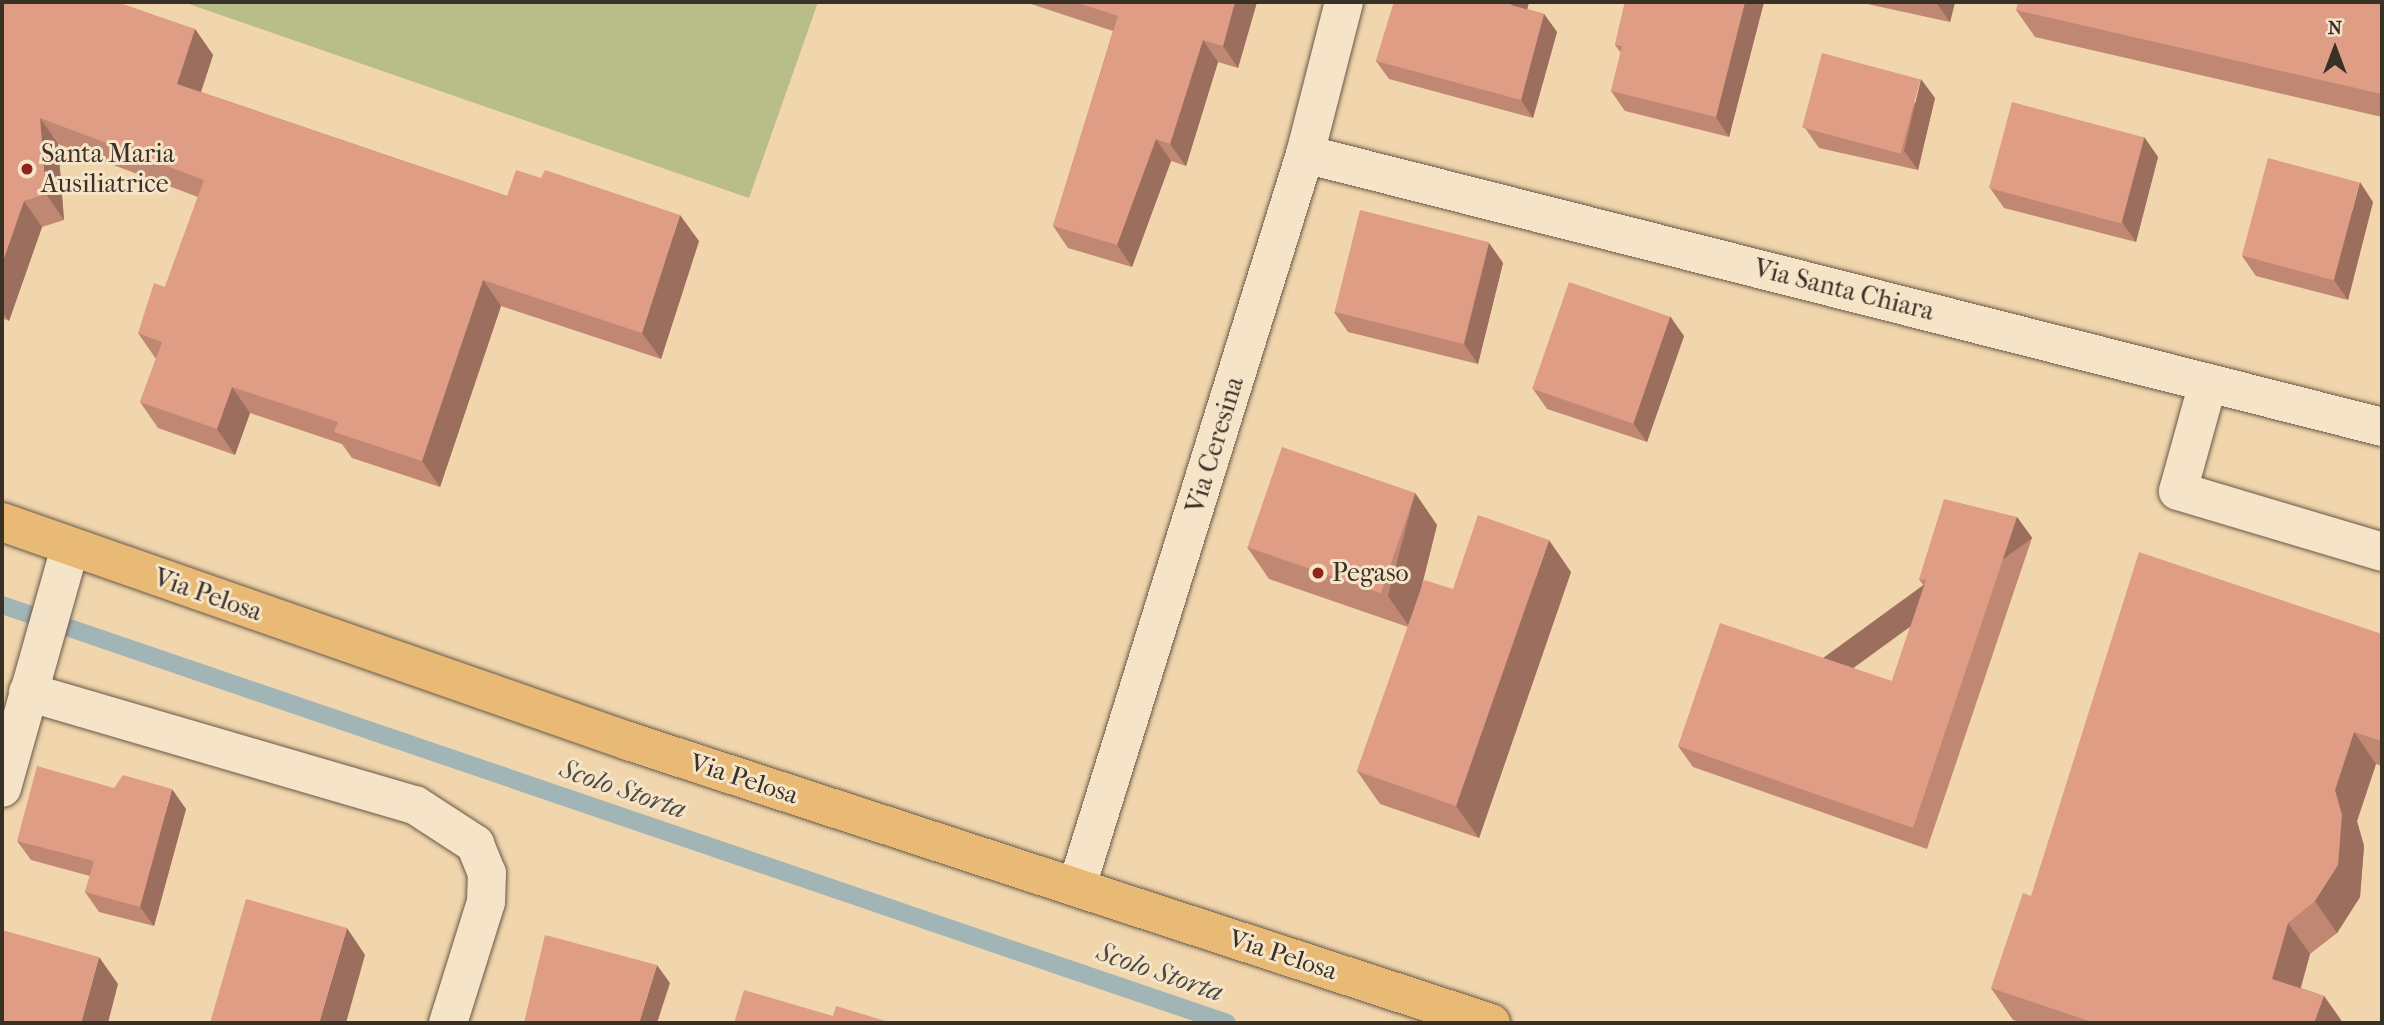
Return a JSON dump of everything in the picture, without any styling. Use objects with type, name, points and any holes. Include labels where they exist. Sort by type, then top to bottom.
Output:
[{"type":"main road","name":"Via Pelosa","points":[[2,522],[628,741],[1491,1023]]},
{"type":"street","name":"Via Ceresina","points":[[1077,886],[1305,154],[1343,2]]},
{"type":"street","name":"Via Santa Chiara","points":[[1305,154],[2382,427]]},
{"type":"street","points":[[2208,383],[2178,491],[2382,552]]},
{"type":"street","points":[[2,788],[70,547]]},
{"type":"street","points":[[28,692],[415,806],[475,844],[487,873],[486,902],[448,1023]]},
{"type":"green space","points":[[183,2],[818,2],[749,198]]},
{"type":"building","points":[[2,2],[117,2],[195,29],[177,84],[507,196],[516,170],[541,178],[545,170],[680,215],[642,333],[483,280],[422,461],[334,432],[338,422],[232,387],[217,429],[140,402],[162,342],[138,333],[154,283],[165,287],[204,180],[40,118],[46,194],[24,201],[2,264]]},
{"type":"building","points":[[1075,2],[1235,2],[1223,46],[1203,40],[1170,144],[1156,139],[1117,245],[1053,226],[1118,16]]},
{"type":"building","points":[[1394,2],[1512,2],[1511,5],[1544,14],[1521,100],[1376,61]]},
{"type":"building","points":[[1625,2],[1745,2],[1716,117],[1611,91],[1622,46],[1615,45]]},
{"type":"building","points":[[2018,2],[2382,2],[2382,94],[2016,10]]},
{"type":"building","points":[[1822,53],[1921,79],[1901,154],[1802,127]]},
{"type":"building","points":[[2012,102],[2144,137],[2121,223],[1989,188]]},
{"type":"building","points":[[2268,158],[2360,183],[2334,280],[2242,256]]},
{"type":"building","points":[[1360,210],[1489,242],[1464,344],[1335,312]]},
{"type":"building","points":[[1569,282],[1670,317],[1633,424],[1532,389]]},
{"type":"building","points":[[1282,447],[1415,493],[1381,593],[1247,547]]},
{"type":"building","points":[[1944,499],[2017,517],[1913,828],[1678,746],[1720,623],[1892,681],[1926,580],[1919,579]]},
{"type":"building","points":[[1478,515],[1549,540],[1456,806],[1357,771],[1424,580],[1453,589]]},
{"type":"building","points":[[2139,552],[2382,634],[2382,741],[2354,732],[2335,790],[2342,815],[2338,865],[2315,901],[2288,923],[2272,979],[2324,996],[2314,1023],[2095,1023],[1991,988],[2023,893],[2031,896]]},
{"type":"building","points":[[37,766],[114,788],[123,775],[172,789],[140,907],[85,892],[94,861],[17,841]]},
{"type":"building","points":[[246,899],[347,928],[319,1023],[210,1023]]},
{"type":"building","points":[[2,930],[99,957],[81,1023],[2,1023]]},
{"type":"building","points":[[545,935],[657,965],[639,1023],[524,1023]]},
{"type":"building","points":[[744,990],[833,1016],[836,1006],[892,1023],[734,1023]]},
{"type":"waterway","name":"Scolo Storta","points":[[2,605],[1227,1023]]},
{"type":"place","name":"Santa Maria Ausiliatrice","points":[[27,169]]},
{"type":"place","name":"Pegaso","points":[[1318,573]]}]
